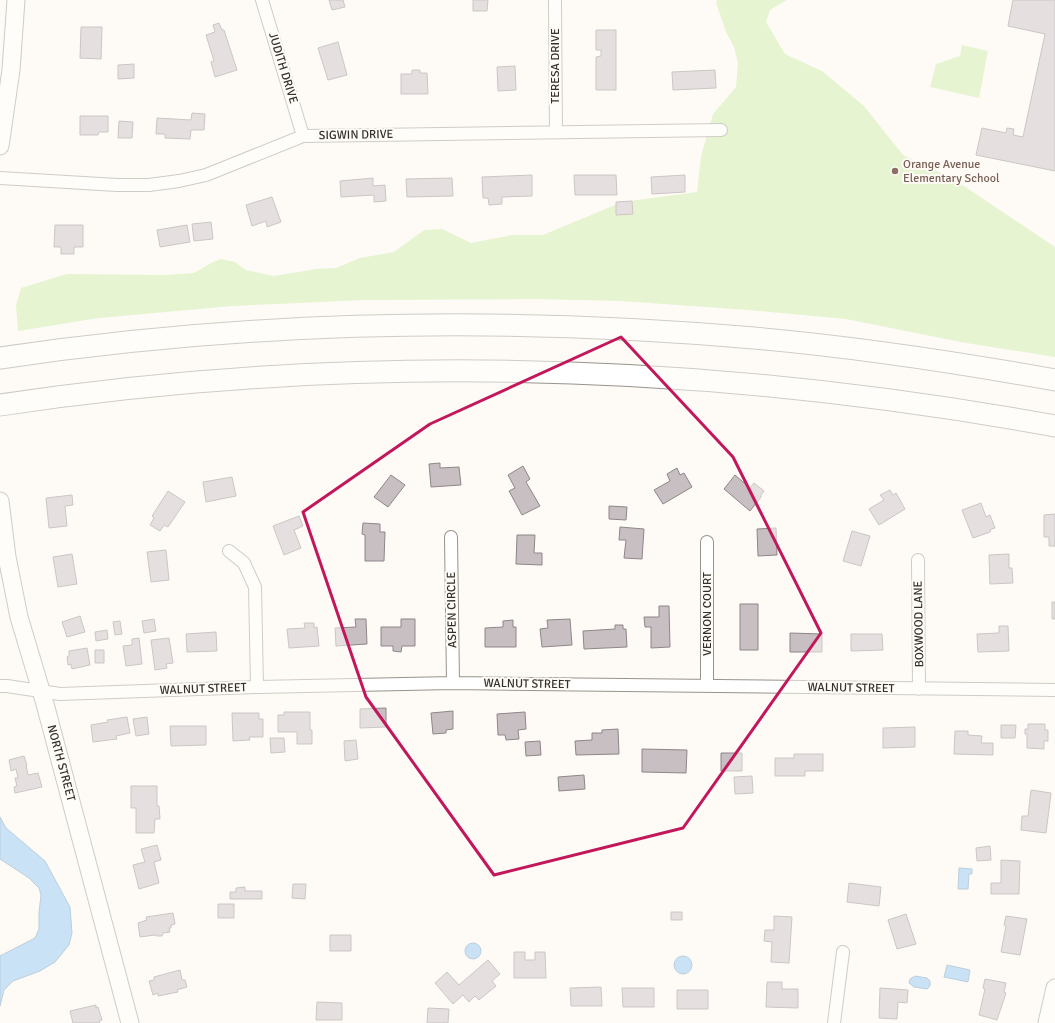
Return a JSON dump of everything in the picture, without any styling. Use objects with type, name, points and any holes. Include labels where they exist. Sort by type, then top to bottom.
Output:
[{"type":"highway","points":[[5,357],[177,337],[338,327],[446,325],[549,326],[652,330],[806,343],[909,356],[1055,380]]},
{"type":"highway","points":[[6,404],[158,385],[263,377],[421,371],[526,371],[631,375],[789,387],[915,403],[1055,426]]},
{"type":"main road","points":[[0,146],[11,70],[16,0]]},
{"type":"main road","name":"NORTH STREET","points":[[0,501],[7,557],[19,617],[41,690],[130,1023]]},
{"type":"main road","points":[[1047,1023],[1055,988]]},
{"type":"street","name":"JUDITH DRIVE","points":[[262,0],[303,136]]},
{"type":"street","name":"TERESA DRIVE","points":[[555,0],[556,132]]},
{"type":"street","name":"SIGWIN DRIVE","points":[[0,178],[117,185],[149,185],[179,181],[206,175],[303,136],[721,130]]},
{"type":"street","name":"ASPEN CIRCLE","points":[[451,537],[453,683]]},
{"type":"street","name":"VERNON COURT","points":[[707,542],[707,686]]},
{"type":"street","points":[[229,551],[244,564],[254,587],[257,687]]},
{"type":"street","name":"BOXWOOD LANE","points":[[918,560],[919,689]]},
{"type":"street","name":"WALNUT STREET","points":[[0,686],[41,690],[60,694],[257,687],[453,683],[1055,690]]},
{"type":"street","points":[[834,1023],[843,952]]},
{"type":"highlighted area","points":[[621,337],[733,457],[821,633],[683,828],[494,875],[366,697],[303,512],[430,424]]},
{"type":"green space","points":[[717,0],[787,0],[770,10],[766,22],[785,54],[822,71],[864,106],[903,155],[952,178],[1055,247],[1055,357],[966,343],[846,319],[621,301],[536,299],[365,300],[232,306],[99,318],[18,331],[16,305],[21,288],[67,274],[165,275],[194,273],[221,259],[235,262],[246,270],[274,276],[316,269],[336,268],[360,258],[394,252],[424,230],[442,229],[471,243],[512,235],[543,235],[622,202],[697,192],[701,156],[713,114],[736,87],[738,63],[734,47],[726,32],[716,3]]},
{"type":"green space","points":[[962,45],[988,51],[979,98],[930,87],[936,64],[960,56]]},
{"type":"water","points":[[0,817],[6,828],[45,861],[70,907],[72,933],[69,945],[55,962],[40,971],[13,981],[4,990],[0,1006],[0,956],[35,938],[39,929],[41,895],[39,888],[29,878],[0,859]]},
{"type":"water","points":[[959,868],[972,869],[972,874],[969,874],[968,889],[958,889]]},
{"type":"water","points":[[473,943],[479,945],[481,951],[479,957],[473,959],[467,957],[465,951],[467,945]]},
{"type":"water","points":[[683,956],[689,959],[692,965],[689,971],[683,974],[677,971],[674,965],[677,959]]},
{"type":"water","points":[[947,965],[970,970],[968,982],[944,977]]},
{"type":"water","points":[[915,976],[927,978],[930,981],[930,986],[927,989],[914,987],[909,983],[910,979]]},
{"type":"building","points":[[329,0],[343,0],[345,7],[332,10]]},
{"type":"building","points":[[473,0],[488,0],[487,11],[473,11]]},
{"type":"building","points":[[1013,0],[1055,0],[1055,171],[976,155],[982,128],[1006,133],[1007,128],[1014,129],[1013,135],[1023,137],[1045,34],[1008,26]]},
{"type":"building","points":[[219,23],[222,30],[224,30],[237,70],[215,77],[211,62],[214,61],[206,35],[215,32],[213,25]]},
{"type":"building","points":[[81,27],[102,27],[101,59],[80,58]]},
{"type":"building","points":[[596,30],[616,30],[616,90],[596,90],[596,57],[601,56],[601,50],[596,50]]},
{"type":"building","points":[[338,42],[347,75],[328,80],[318,48]]},
{"type":"building","points":[[134,64],[134,78],[118,79],[118,65]]},
{"type":"building","points":[[515,66],[516,90],[498,91],[497,67]]},
{"type":"building","points":[[412,70],[420,70],[420,73],[427,73],[428,94],[401,94],[401,74],[412,74]]},
{"type":"building","points":[[715,70],[716,88],[673,90],[672,72]]},
{"type":"building","points":[[192,113],[205,114],[204,130],[191,130],[190,139],[165,138],[165,134],[156,134],[157,118],[191,120]]},
{"type":"building","points":[[80,116],[108,116],[108,132],[99,132],[98,135],[80,135]]},
{"type":"building","points":[[119,121],[133,122],[132,138],[118,138]]},
{"type":"building","points":[[532,175],[532,196],[502,197],[502,204],[489,205],[488,198],[483,198],[482,177]]},
{"type":"building","points":[[574,175],[616,175],[617,195],[575,195]]},
{"type":"building","points":[[685,175],[685,192],[652,194],[651,177]]},
{"type":"building","points":[[373,178],[373,186],[385,185],[386,201],[374,202],[374,195],[341,197],[340,181]]},
{"type":"building","points":[[452,178],[453,196],[407,197],[406,179]]},
{"type":"building","points":[[272,197],[281,222],[267,227],[266,221],[252,226],[246,205]]},
{"type":"building","points":[[632,201],[633,214],[616,215],[616,202]]},
{"type":"building","points":[[211,222],[213,239],[194,241],[192,224]]},
{"type":"building","points":[[55,225],[83,225],[83,247],[74,247],[74,254],[61,254],[61,247],[54,247]]},
{"type":"building","points":[[187,225],[190,242],[160,247],[157,230]]},
{"type":"building","points":[[440,463],[440,468],[459,467],[461,485],[431,487],[429,464]]},
{"type":"building","points":[[523,466],[530,479],[526,482],[540,506],[522,515],[509,491],[515,488],[508,475]]},
{"type":"building","points":[[677,468],[680,475],[684,473],[692,487],[663,504],[654,490],[670,481],[667,474]]},
{"type":"building","points":[[391,475],[405,485],[388,507],[374,497]]},
{"type":"building","points":[[735,475],[750,488],[754,483],[764,491],[750,511],[724,489]]},
{"type":"building","points":[[232,477],[236,496],[206,502],[203,482]]},
{"type":"building","points":[[890,490],[893,495],[896,493],[905,509],[879,525],[869,509],[884,500],[880,495]]},
{"type":"building","points":[[168,491],[185,502],[168,527],[164,525],[160,531],[150,525],[154,518],[152,516]]},
{"type":"building","points":[[72,495],[73,505],[65,506],[67,526],[49,528],[46,498]]},
{"type":"building","points":[[981,503],[986,517],[990,515],[995,528],[991,529],[990,532],[973,538],[962,510]]},
{"type":"building","points":[[609,506],[627,507],[626,520],[609,519]]},
{"type":"building","points":[[1055,514],[1055,546],[1049,546],[1049,537],[1044,537],[1044,515]]},
{"type":"building","points":[[299,516],[303,526],[294,530],[301,548],[284,555],[273,526]]},
{"type":"building","points":[[363,523],[380,524],[380,532],[385,532],[384,561],[365,561],[365,535],[362,534]]},
{"type":"building","points":[[620,527],[644,529],[642,559],[624,558],[626,540],[619,540]]},
{"type":"building","points":[[776,528],[777,555],[758,556],[757,529]]},
{"type":"building","points":[[852,531],[870,536],[861,566],[843,561]]},
{"type":"building","points":[[517,535],[535,535],[534,553],[542,553],[542,565],[516,564]]},
{"type":"building","points":[[166,550],[169,580],[151,582],[147,552]]},
{"type":"building","points":[[72,554],[77,584],[58,587],[53,557]]},
{"type":"building","points":[[1009,554],[1009,568],[1012,568],[1013,583],[990,584],[989,555]]},
{"type":"building","points":[[1052,602],[1055,602],[1055,619],[1052,619]]},
{"type":"building","points":[[740,604],[758,604],[758,650],[740,650]]},
{"type":"building","points":[[659,606],[669,606],[670,647],[651,648],[651,627],[645,627],[644,617],[659,617]]},
{"type":"building","points":[[80,616],[85,632],[67,637],[62,622]]},
{"type":"building","points":[[154,619],[156,631],[144,633],[142,621]]},
{"type":"building","points":[[355,619],[366,619],[367,644],[336,646],[335,628],[356,627]]},
{"type":"building","points":[[401,619],[415,619],[415,646],[402,646],[401,652],[393,651],[393,646],[381,646],[381,627],[401,627]]},
{"type":"building","points":[[570,619],[572,645],[542,647],[540,629],[548,628],[547,620]]},
{"type":"building","points":[[513,620],[513,627],[516,627],[516,647],[485,647],[485,628],[503,627],[503,621]]},
{"type":"building","points":[[120,621],[122,634],[115,635],[113,622]]},
{"type":"building","points":[[304,623],[314,623],[314,628],[317,627],[319,646],[289,648],[287,629],[305,628]]},
{"type":"building","points":[[615,625],[623,625],[623,629],[626,629],[627,647],[584,649],[583,631],[615,629]]},
{"type":"building","points":[[999,626],[1008,626],[1009,651],[978,652],[977,634],[999,633]]},
{"type":"building","points":[[107,630],[108,639],[96,641],[95,632]]},
{"type":"building","points":[[216,632],[217,651],[187,652],[186,634]]},
{"type":"building","points":[[790,633],[822,634],[822,652],[790,652]]},
{"type":"building","points":[[851,634],[882,634],[883,650],[851,651]]},
{"type":"building","points":[[139,638],[142,664],[126,666],[123,646],[132,645],[132,639]]},
{"type":"building","points":[[169,638],[173,663],[166,664],[167,668],[155,670],[151,640]]},
{"type":"building","points":[[87,648],[90,665],[72,669],[71,664],[68,665],[67,657],[69,656],[69,651]]},
{"type":"building","points":[[95,650],[104,650],[104,663],[95,663]]},
{"type":"building","points":[[386,708],[386,727],[360,728],[360,709]]},
{"type":"building","points":[[453,711],[453,729],[446,730],[446,733],[433,734],[431,713]]},
{"type":"building","points":[[284,712],[310,712],[312,744],[297,744],[297,732],[278,732],[278,715],[284,715]]},
{"type":"building","points":[[525,712],[526,729],[518,730],[519,739],[506,740],[505,735],[498,735],[497,714]]},
{"type":"building","points":[[232,713],[259,713],[259,719],[263,719],[263,737],[249,737],[250,740],[233,741]]},
{"type":"building","points":[[127,717],[130,733],[116,736],[117,739],[93,742],[91,725],[108,722],[107,720]]},
{"type":"building","points":[[147,717],[149,734],[136,736],[133,719]]},
{"type":"building","points":[[1028,724],[1045,724],[1045,730],[1048,730],[1048,741],[1044,741],[1044,749],[1027,748],[1027,734],[1025,734],[1025,729],[1028,729]]},
{"type":"building","points":[[1001,725],[1016,725],[1015,738],[1001,738]]},
{"type":"building","points":[[170,726],[206,726],[206,745],[171,746]]},
{"type":"building","points":[[915,727],[915,747],[883,748],[883,728]]},
{"type":"building","points":[[618,729],[619,754],[576,755],[575,741],[592,740],[592,733],[602,733],[602,730]]},
{"type":"building","points":[[955,731],[968,731],[968,735],[982,736],[981,743],[993,743],[993,755],[954,754]]},
{"type":"building","points":[[270,738],[284,738],[285,752],[271,753]]},
{"type":"building","points":[[356,740],[358,759],[345,761],[344,741]]},
{"type":"building","points":[[540,741],[541,755],[526,756],[525,742]]},
{"type":"building","points":[[642,749],[687,750],[686,773],[642,772]]},
{"type":"building","points":[[721,753],[742,753],[742,771],[721,771]]},
{"type":"building","points":[[794,754],[823,754],[823,771],[805,771],[805,776],[775,776],[775,758],[794,758]]},
{"type":"building","points":[[24,756],[28,775],[38,773],[42,787],[15,793],[14,787],[17,786],[15,778],[18,778],[16,769],[11,771],[9,760]]},
{"type":"building","points":[[584,775],[585,789],[559,791],[558,777]]},
{"type":"building","points":[[752,776],[753,793],[735,794],[734,777]]},
{"type":"building","points":[[131,786],[157,786],[157,806],[159,806],[160,819],[155,819],[154,833],[136,833],[136,808],[131,808]]},
{"type":"building","points":[[1031,790],[1051,793],[1046,833],[1021,830],[1022,816],[1028,816]]},
{"type":"building","points":[[157,845],[161,860],[154,862],[159,883],[139,889],[133,865],[145,862],[141,849]]},
{"type":"building","points":[[990,846],[991,860],[977,861],[976,848]]},
{"type":"building","points":[[1001,860],[1020,861],[1019,894],[991,894],[991,883],[1001,883]]},
{"type":"building","points":[[849,883],[881,887],[879,906],[847,902]]},
{"type":"building","points":[[293,884],[306,884],[305,899],[292,898]]},
{"type":"building","points":[[245,887],[245,891],[262,891],[262,899],[230,899],[230,892],[236,892],[236,888]]},
{"type":"building","points":[[218,904],[234,904],[234,918],[218,918]]},
{"type":"building","points":[[671,912],[682,912],[682,920],[671,920]]},
{"type":"building","points":[[173,913],[175,924],[171,925],[171,928],[169,928],[170,932],[163,933],[162,936],[155,935],[140,937],[138,923],[147,920],[146,917]]},
{"type":"building","points":[[906,914],[916,944],[897,949],[888,920]]},
{"type":"building","points":[[774,916],[792,917],[789,963],[771,962],[772,942],[764,941],[765,930],[774,930]]},
{"type":"building","points":[[1006,916],[1027,919],[1020,955],[1001,952],[1006,926],[1004,925]]},
{"type":"building","points":[[330,935],[351,935],[351,951],[330,951]]},
{"type":"building","points":[[514,952],[525,952],[525,960],[535,960],[535,952],[545,952],[546,978],[514,978]]},
{"type":"building","points":[[488,960],[500,974],[492,981],[496,986],[479,1000],[475,996],[469,1002],[463,995],[453,1004],[435,983],[447,972],[459,985]]},
{"type":"building","points":[[180,970],[182,980],[185,980],[187,987],[177,990],[178,992],[158,996],[158,993],[153,995],[149,981],[154,980],[154,977]]},
{"type":"building","points":[[985,979],[1006,983],[1004,992],[1006,993],[997,1020],[979,1015],[985,989],[983,988]]},
{"type":"building","points":[[767,982],[782,982],[782,989],[798,989],[798,1008],[766,1007]]},
{"type":"building","points":[[601,987],[602,1006],[571,1006],[570,988]]},
{"type":"building","points":[[622,988],[654,988],[654,1007],[623,1007]]},
{"type":"building","points":[[880,988],[908,990],[907,1003],[898,1002],[897,1019],[879,1018]]},
{"type":"building","points":[[677,990],[708,990],[708,1009],[677,1009]]},
{"type":"building","points":[[317,1002],[342,1003],[342,1020],[316,1020]]},
{"type":"building","points":[[96,1005],[102,1020],[99,1021],[100,1023],[73,1023],[70,1011]]},
{"type":"building","points":[[428,1008],[449,1009],[448,1023],[427,1023]]},
{"type":"place","name":"Orange Avenue Elementary School","points":[[895,171]]}]
